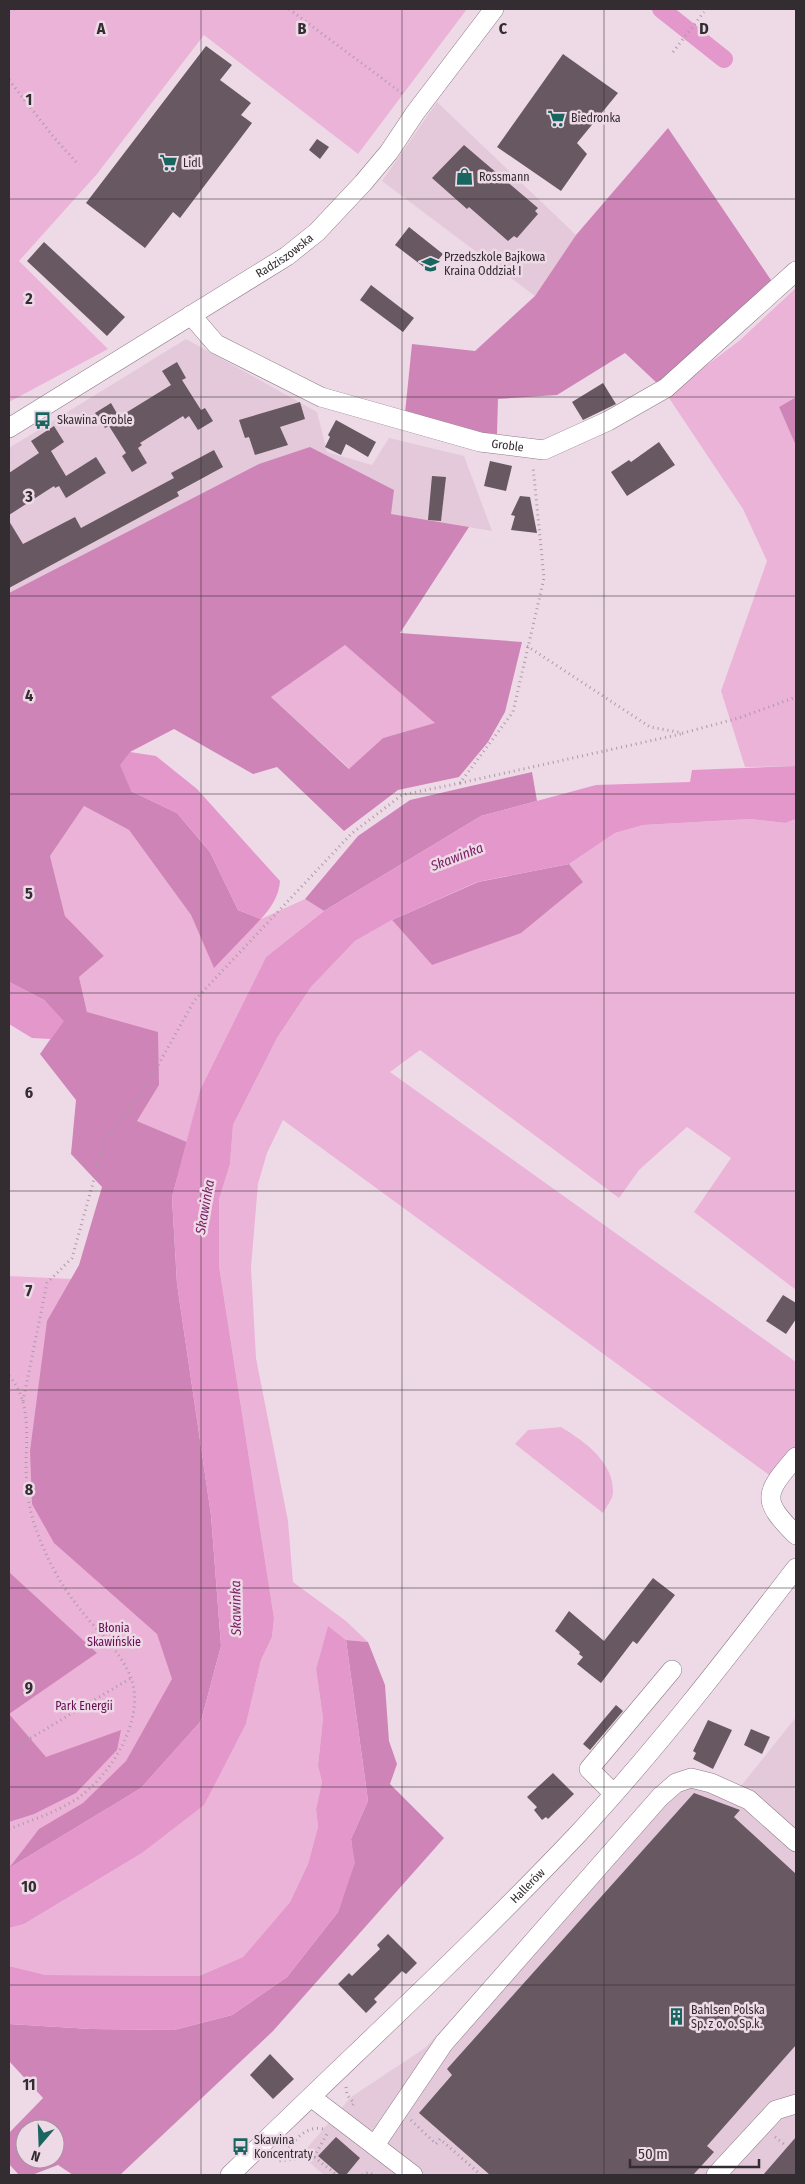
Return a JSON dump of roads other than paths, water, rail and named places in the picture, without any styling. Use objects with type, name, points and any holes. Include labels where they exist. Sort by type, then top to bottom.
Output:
[{"type":"street","name":"Radziszowska","points":[[9,428],[288,256],[317,232],[389,152],[415,113],[494,9]]},
{"type":"street","name":"Groble","points":[[191,315],[216,344],[320,398],[480,442],[544,450],[608,421],[666,388],[796,271]]},
{"type":"street","points":[[796,1457],[774,1484],[770,1497],[774,1510],[796,1535]]},
{"type":"street","name":"Hallerów","points":[[230,2175],[404,2007],[570,1842],[717,1670],[796,1568]]},
{"type":"street","points":[[613,1793],[589,1770],[672,1670]]},
{"type":"street","points":[[380,2148],[444,2042],[660,1797],[676,1784],[691,1778],[711,1783],[748,1800],[796,1842]]},
{"type":"street","points":[[716,2175],[796,2088]]},
{"type":"street","points":[[311,2097],[413,2175]]},
{"type":"street","points":[[776,2110],[796,2104]]},
{"type":"water","points":[[130,752],[156,756],[197,789],[280,881],[274,901],[261,919],[238,910],[210,852],[177,813],[131,791],[120,765]]},
{"type":"water","name":"Skawinka","points":[[796,766],[796,819],[785,823],[750,819],[643,825],[615,833],[569,864],[477,882],[392,920],[355,941],[311,987],[277,1038],[233,1125],[230,1164],[219,1199],[219,1266],[274,1618],[272,1637],[261,1660],[246,1724],[204,1805],[142,1853],[24,1924],[9,1928],[9,1868],[141,1788],[201,1721],[221,1646],[211,1515],[177,1284],[172,1197],[200,1090],[266,957],[324,911],[481,816],[596,785],[690,782],[692,770]]},
{"type":"water","points":[[9,982],[44,1000],[64,1021],[51,1039],[32,1038],[9,1024]]},
{"type":"water","points":[[328,1626],[346,1640],[368,1801],[351,1839],[355,1863],[338,1912],[287,1977],[232,2015],[174,2030],[91,2029],[9,2024],[9,1966],[46,1975],[199,1976],[243,1957],[290,1902],[308,1864],[318,1827],[316,1809],[322,1782],[318,1766],[323,1718],[316,1669]]},
{"type":"waterway","points":[[661,9],[724,59]]},
{"type":"place","name":"Biedronka","points":[[557,118]]},
{"type":"place","name":"Lidl","points":[[169,163]]},
{"type":"place","name":"Rossmann","points":[[465,177]]},
{"type":"place","name":"Przedszkole Bajkowa Kraina Oddział I","points":[[430,264]]},
{"type":"place","name":"Skawina Groble","points":[[43,420]]},
{"type":"place","name":"Bahlsen Polska Sp. z o. o. Sp.k.","points":[[677,2017]]},
{"type":"place","name":"Skawina Koncentraty","points":[[240,2147]]},
{"type":"park label","name":"Błonia Skawińskie","points":[[114,1635]]},
{"type":"park label","name":"Park Energii","points":[[84,1706]]}]
